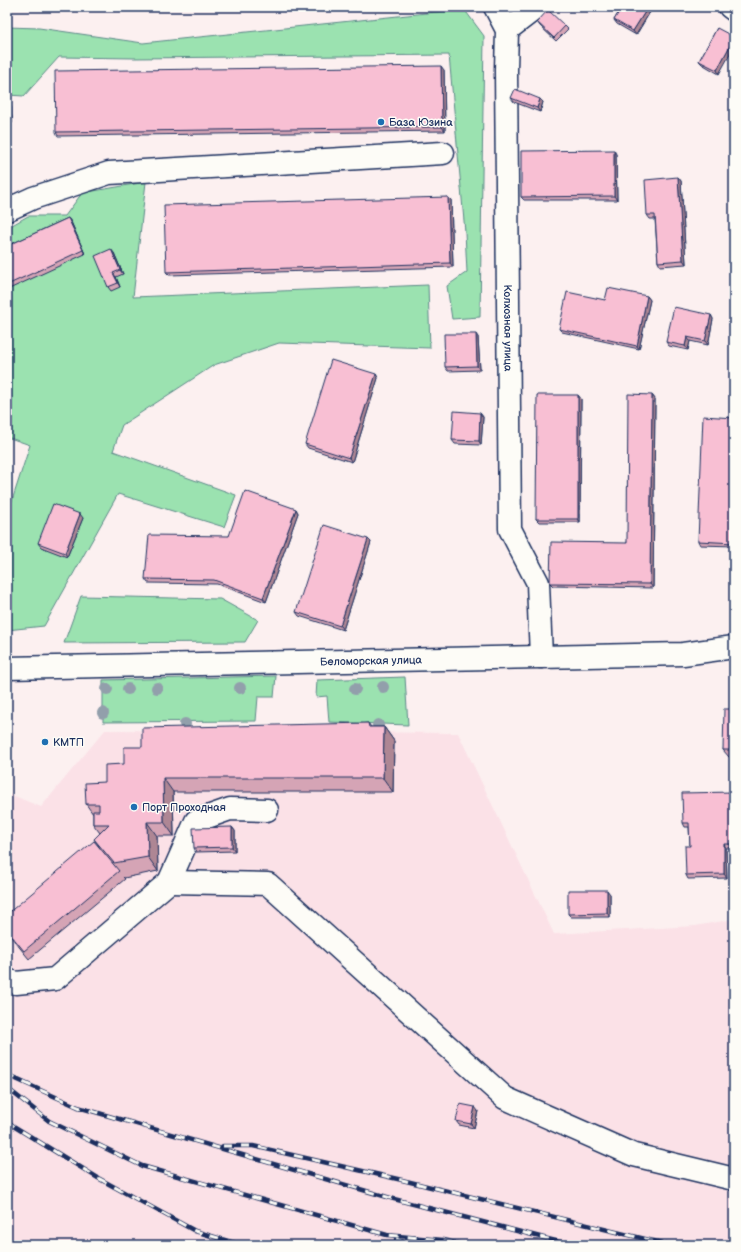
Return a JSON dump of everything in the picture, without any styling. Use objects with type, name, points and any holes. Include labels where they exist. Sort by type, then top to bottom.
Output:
[{"type":"street","points":[[495,7],[507,30],[536,7]]},
{"type":"street","points":[[730,7],[734,10]]},
{"type":"street","name":"Колхозная улица","points":[[507,30],[506,70],[510,529],[538,583],[541,657]]},
{"type":"street","points":[[7,210],[33,198],[108,173],[443,153]]},
{"type":"street","name":"Беломорская улица","points":[[7,668],[683,654],[734,648]]},
{"type":"street","points":[[7,980],[16,983],[55,979],[169,882],[196,821],[230,809],[267,810]]},
{"type":"street","points":[[169,882],[268,884],[505,1098],[634,1154],[734,1179]]},
{"type":"shaded area","points":[[105,730],[458,733],[554,934],[695,926],[734,919],[734,1245],[7,1245],[7,793],[41,807]]},
{"type":"green space","points":[[464,9],[484,36],[480,317],[452,319],[447,286],[467,272],[465,232],[449,55],[135,58],[59,57],[24,96],[7,95],[7,27],[39,28],[143,43]]},
{"type":"green space","points":[[146,182],[133,297],[428,285],[430,348],[279,343],[214,365],[122,425],[113,451],[236,495],[224,527],[118,494],[44,626],[7,630],[7,516],[30,445],[7,437],[7,228],[28,216],[65,216],[82,193]]},
{"type":"green space","points":[[81,596],[220,599],[258,620],[245,642],[64,643]]},
{"type":"green space","points":[[276,676],[274,697],[258,697],[256,721],[103,722],[103,680]]},
{"type":"green space","points":[[405,677],[408,725],[329,722],[327,696],[316,697],[317,680]]},
{"type":"building","points":[[622,7],[648,7],[633,31],[614,20]]},
{"type":"building","points":[[548,10],[565,26],[554,38],[537,22]]},
{"type":"building","points":[[717,28],[734,38],[717,70],[699,61]]},
{"type":"building","points":[[441,66],[442,127],[56,132],[55,71]]},
{"type":"building","points":[[515,89],[540,99],[537,108],[511,98]]},
{"type":"building","points":[[8,103],[9,119],[7,119]]},
{"type":"building","points":[[614,150],[614,196],[521,197],[521,151]]},
{"type":"building","points":[[678,177],[683,260],[658,262],[655,215],[647,215],[645,180]]},
{"type":"building","points":[[448,197],[450,263],[166,272],[164,205]]},
{"type":"building","points":[[68,218],[83,250],[7,285],[7,246]]},
{"type":"building","points":[[111,249],[120,270],[113,273],[118,283],[108,287],[95,256]]},
{"type":"building","points":[[608,288],[647,296],[637,346],[559,329],[567,292],[605,300]]},
{"type":"building","points":[[674,307],[711,315],[705,341],[687,337],[685,346],[666,342]]},
{"type":"building","points":[[444,334],[476,334],[477,366],[445,367]]},
{"type":"building","points":[[331,360],[376,374],[349,458],[305,444]]},
{"type":"building","points":[[628,394],[652,395],[650,584],[550,583],[551,542],[627,543]]},
{"type":"building","points":[[537,395],[578,395],[578,519],[536,519]]},
{"type":"building","points":[[454,411],[480,413],[479,441],[452,440]]},
{"type":"building","points":[[703,416],[734,418],[734,543],[698,541]]},
{"type":"building","points":[[245,491],[296,509],[263,598],[214,580],[145,579],[149,535],[229,536]]},
{"type":"building","points":[[53,504],[80,514],[65,553],[38,543]]},
{"type":"building","points":[[324,525],[368,539],[340,626],[296,612]]},
{"type":"building","points":[[724,709],[734,709],[734,750],[723,750]]},
{"type":"building","name":"Порт Проходная","points":[[368,723],[369,727],[384,727],[383,778],[163,778],[164,822],[147,822],[148,857],[114,863],[94,839],[109,824],[93,824],[93,811],[99,811],[99,804],[86,804],[85,783],[105,782],[105,765],[124,764],[124,747],[142,747],[142,728]]},
{"type":"building","points":[[734,792],[734,844],[724,844],[724,874],[686,875],[685,846],[690,846],[689,823],[683,823],[682,793]]},
{"type":"building","points":[[232,827],[232,847],[194,848],[193,828]]},
{"type":"building","points":[[94,841],[119,871],[24,951],[7,930],[7,914]]},
{"type":"building","points":[[568,890],[607,890],[607,913],[568,914]]},
{"type":"building","points":[[460,1104],[475,1107],[471,1124],[456,1121]]},
{"type":"railway","points":[[7,1075],[78,1107],[394,1199],[571,1245]]},
{"type":"railway","points":[[7,1088],[49,1121],[142,1166],[387,1235],[443,1240],[463,1245]]},
{"type":"railway","points":[[7,1121],[98,1178],[195,1231],[241,1245]]},
{"type":"railway","points":[[223,1146],[253,1146],[402,1180],[670,1245]]},
{"type":"railway","points":[[396,1239],[411,1245]]},
{"type":"place","name":"База Юзина","points":[[381,122]]},
{"type":"place","name":"КМТП","points":[[45,742]]},
{"type":"place","name":"Порт Проходная","points":[[134,807]]}]
